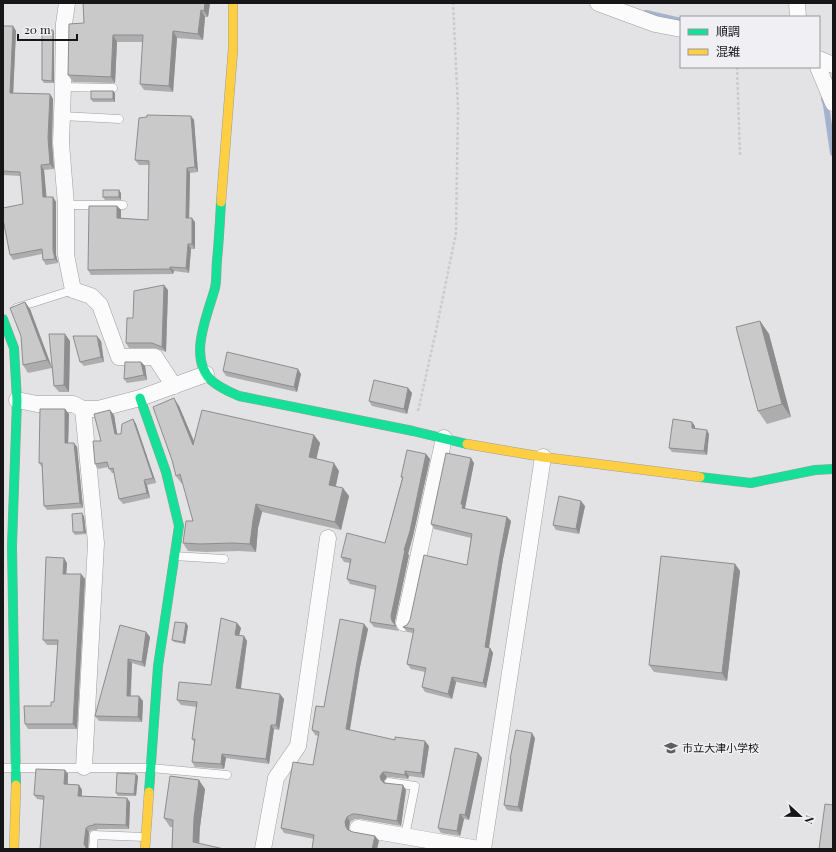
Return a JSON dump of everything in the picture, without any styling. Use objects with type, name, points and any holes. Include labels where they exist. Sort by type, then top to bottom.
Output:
[{"type":"street","points":[[67,3],[64,24],[64,87],[61,143],[66,205],[66,255],[73,290],[91,296],[100,304],[119,357],[155,357],[174,386]]},
{"type":"street","points":[[233,3],[233,49],[215,287],[207,310],[200,342],[202,361],[206,374],[219,387],[239,396],[413,431],[473,445],[542,457],[751,483],[815,470],[833,469]]},
{"type":"street","points":[[598,3],[655,24],[680,29]]},
{"type":"street","points":[[798,3],[798,16]]},
{"type":"street","points":[[820,59],[833,65]]},
{"type":"street","points":[[818,68],[833,103]]},
{"type":"street","points":[[3,319],[18,400],[7,546],[16,768],[14,849]]},
{"type":"street","points":[[18,400],[37,404],[73,404],[82,409],[98,409],[140,398],[206,374]]},
{"type":"street","points":[[140,398],[166,472],[179,526],[158,666],[145,849]]},
{"type":"street","points":[[82,409],[96,543],[84,767]]},
{"type":"street","points":[[404,624],[444,438]]},
{"type":"street","points":[[483,849],[542,457]]},
{"type":"street","points":[[262,849],[276,778],[298,746],[328,538]]},
{"type":"street","points":[[358,828],[479,849]]},
{"type":"lane","points":[[64,87],[112,88]]},
{"type":"lane","points":[[62,116],[119,119]]},
{"type":"lane","points":[[66,205],[123,205]]},
{"type":"lane","points":[[3,314],[19,307],[73,290]]},
{"type":"lane","points":[[174,556],[224,559]]},
{"type":"lane","points":[[3,768],[151,768],[227,775]]},
{"type":"lane","points":[[390,782],[415,786],[405,836]]},
{"type":"lane","points":[[93,849],[94,835],[146,838]]},
{"type":"path","points":[[413,431],[436,331],[456,233],[458,108],[453,3]]},
{"type":"path","points":[[737,68],[740,156]]},
{"type":"building","points":[[83,3],[205,3],[204,11],[201,10],[198,34],[173,31],[169,86],[140,84],[143,35],[113,35],[111,77],[68,75],[69,24],[84,23]]},
{"type":"building","points":[[3,26],[13,26],[10,93],[50,94],[48,138],[50,164],[41,165],[43,197],[53,197],[53,250],[55,259],[43,260],[42,249],[10,255],[3,219],[3,208],[23,204],[20,172],[3,171]]},
{"type":"building","points":[[53,30],[52,81],[42,80],[42,31]]},
{"type":"building","points":[[91,91],[113,91],[113,99],[91,99]]},
{"type":"building","points":[[147,115],[191,116],[195,167],[187,168],[186,218],[192,218],[192,244],[188,244],[186,268],[170,267],[170,269],[88,270],[89,206],[117,206],[117,218],[148,220],[149,161],[135,160],[139,118],[147,117]]},
{"type":"building","points":[[103,190],[119,190],[119,197],[103,197]]},
{"type":"building","points":[[164,285],[162,347],[152,343],[126,343],[127,318],[133,318],[134,291]]},
{"type":"building","points":[[25,302],[47,360],[23,365],[21,336],[10,308]]},
{"type":"building","points":[[760,321],[782,404],[758,411],[736,327]]},
{"type":"building","points":[[49,334],[65,334],[64,385],[54,386]]},
{"type":"building","points":[[73,336],[97,336],[101,357],[80,362]]},
{"type":"building","points":[[227,352],[298,369],[294,387],[223,371]]},
{"type":"building","points":[[125,362],[141,362],[144,375],[124,379]]},
{"type":"building","points":[[374,380],[408,388],[404,409],[369,401]]},
{"type":"building","points":[[174,398],[193,445],[202,410],[314,435],[309,457],[334,463],[329,485],[343,488],[335,522],[256,504],[250,544],[183,543],[186,521],[193,521],[180,474],[176,476],[172,460],[153,407]]},
{"type":"building","points":[[40,409],[65,409],[65,443],[74,443],[80,503],[44,506],[42,463],[39,463]]},
{"type":"building","points":[[110,410],[115,434],[121,434],[122,424],[133,419],[153,478],[144,480],[147,493],[119,499],[113,468],[109,469],[107,462],[95,464],[93,441],[101,441],[94,414]]},
{"type":"building","points":[[673,419],[692,422],[692,428],[707,430],[704,451],[669,448]]},
{"type":"building","points":[[407,450],[426,454],[410,531],[404,550],[391,616],[392,621],[396,626],[370,622],[376,586],[347,579],[351,559],[341,557],[347,533],[385,543],[403,477],[401,477]]},
{"type":"building","points":[[446,453],[471,458],[461,504],[463,505],[462,508],[507,517],[485,647],[490,648],[483,683],[452,677],[448,694],[422,687],[426,668],[407,664],[414,629],[403,627],[407,625],[410,620],[424,555],[467,565],[472,534],[431,524]]},
{"type":"building","points":[[559,496],[581,501],[576,529],[553,525]]},
{"type":"building","points":[[82,513],[84,532],[73,532],[72,514]]},
{"type":"building","points":[[661,556],[735,564],[722,673],[649,665]]},
{"type":"building","points":[[46,557],[64,558],[63,574],[81,574],[73,724],[25,724],[24,706],[51,706],[51,702],[54,702],[58,640],[43,640]]},
{"type":"building","points":[[221,618],[237,623],[235,635],[244,636],[236,688],[280,694],[276,725],[271,725],[266,759],[222,754],[221,764],[192,762],[195,739],[192,739],[197,702],[177,700],[179,682],[211,685]]},
{"type":"building","points":[[340,619],[364,624],[346,729],[395,740],[395,737],[425,741],[421,773],[405,771],[405,775],[383,772],[380,776],[384,783],[403,785],[397,821],[356,814],[352,814],[347,817],[345,822],[348,830],[375,836],[372,849],[312,849],[314,835],[281,828],[293,762],[313,765],[319,732],[312,730],[316,706],[324,707]]},
{"type":"building","points":[[175,622],[186,623],[183,642],[172,640]]},
{"type":"building","points":[[120,625],[146,632],[142,662],[128,659],[127,696],[139,696],[138,717],[95,716]]},
{"type":"building","points":[[516,730],[532,733],[518,807],[504,805],[510,759]]},
{"type":"building","points":[[455,748],[478,753],[465,815],[460,814],[457,831],[438,828]]},
{"type":"building","points":[[36,769],[65,770],[64,784],[79,785],[78,796],[127,798],[126,825],[94,824],[89,826],[86,828],[84,844],[87,849],[40,849],[44,796],[34,795]]},
{"type":"building","points":[[117,773],[136,774],[134,794],[116,793]]},
{"type":"building","points":[[170,776],[199,780],[194,818],[193,842],[224,849],[172,849],[173,820],[164,818]]},
{"type":"building","points":[[825,804],[833,805],[833,849],[819,849]]},
{"type":"waterway","points":[[646,13],[680,21]]},
{"type":"waterway","points":[[824,99],[833,153]]},
{"type":"traffic: fast","points":[[221,202],[216,285],[204,323],[200,348],[201,360],[205,371],[212,381],[222,388],[239,396],[413,431],[467,444]]},
{"type":"traffic: fast","points":[[3,319],[14,348],[17,400],[12,546],[16,785]]},
{"type":"traffic: fast","points":[[140,398],[166,472],[179,526],[158,666],[149,792]]},
{"type":"traffic: fast","points":[[700,477],[751,483],[815,470],[833,469]]},
{"type":"traffic: slow","points":[[221,202],[233,49],[233,3]]},
{"type":"traffic: slow","points":[[467,444],[543,457],[700,477]]},
{"type":"traffic: slow","points":[[14,849],[16,785]]},
{"type":"traffic: slow","points":[[145,849],[149,792]]},
{"type":"place","name":"市立大津小学校","points":[[671,748]]}]
